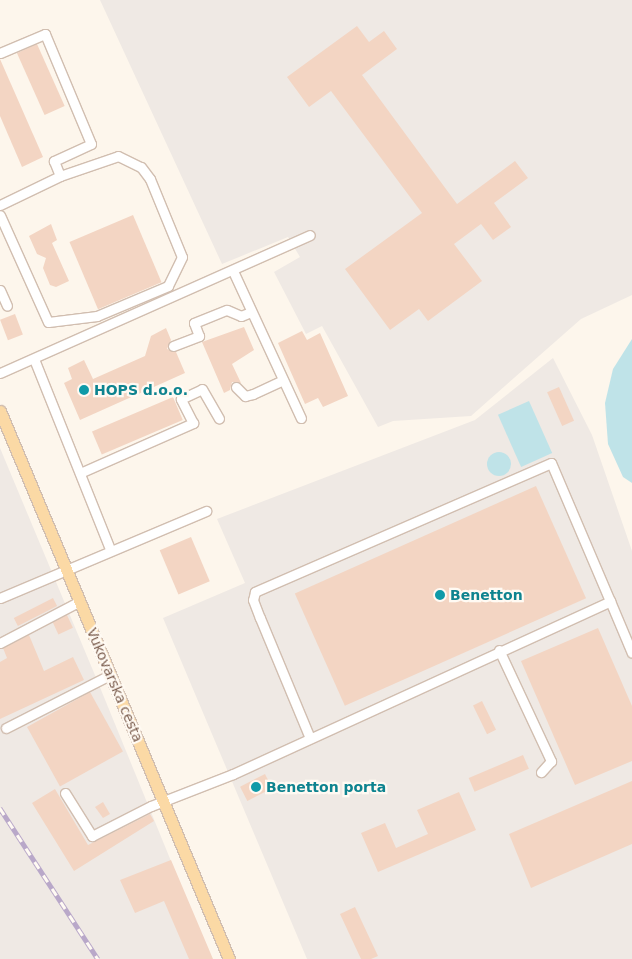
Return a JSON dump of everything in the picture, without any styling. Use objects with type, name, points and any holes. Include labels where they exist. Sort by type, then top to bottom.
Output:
[{"type":"main road","name":"Vukovarska cesta","points":[[0,411],[229,959]]},
{"type":"lane","points":[[0,52],[45,34],[90,144],[54,161],[60,176]]},
{"type":"lane","points":[[0,205],[60,176],[107,157],[118,156],[141,167],[150,179],[182,257],[168,286],[97,316],[48,322],[0,215]]},
{"type":"lane","points":[[0,373],[233,272],[310,235]]},
{"type":"lane","points":[[233,272],[301,418]]},
{"type":"lane","points":[[0,290],[7,306]]},
{"type":"lane","points":[[173,346],[199,336],[194,323],[227,310],[241,316],[252,312]]},
{"type":"lane","points":[[34,359],[110,549]]},
{"type":"lane","points":[[236,387],[245,396],[283,380]]},
{"type":"lane","points":[[80,474],[193,423],[181,399],[202,389],[219,419]]},
{"type":"lane","points":[[310,738],[253,600],[261,587],[552,463],[632,653]]},
{"type":"lane","points":[[0,598],[65,567],[206,511]]},
{"type":"lane","points":[[0,643],[80,601]]},
{"type":"lane","points":[[65,793],[92,836],[610,601]]},
{"type":"lane","points":[[499,650],[551,761],[541,772]]},
{"type":"lane","points":[[6,728],[110,675]]},
{"type":"shaded area","points":[[100,0],[632,0],[632,295],[581,319],[471,416],[393,421],[378,427],[322,326],[306,334],[274,272],[300,257],[288,237],[222,264]]},
{"type":"shaded area","points":[[553,358],[592,435],[632,551],[632,959],[307,959],[163,618],[245,583],[217,519],[475,420]]},
{"type":"shaded area","points":[[0,448],[97,680],[211,959],[0,959]]},
{"type":"water","points":[[632,339],[632,483],[623,477],[608,444],[605,403],[613,369]]},
{"type":"water","points":[[529,401],[552,453],[521,467],[498,415]]},
{"type":"water","points":[[499,452],[508,455],[511,464],[508,473],[499,476],[490,473],[487,464],[490,455]]},
{"type":"building","points":[[357,26],[369,42],[384,31],[397,49],[362,75],[457,204],[515,161],[528,178],[494,203],[511,227],[493,240],[481,224],[454,244],[482,281],[428,321],[419,309],[390,330],[345,269],[422,213],[331,91],[309,107],[287,77]]},
{"type":"building","points":[[37,44],[65,106],[45,115],[17,53]]},
{"type":"building","points":[[0,59],[43,157],[22,167],[0,116]]},
{"type":"building","points":[[133,215],[162,282],[98,309],[69,242]]},
{"type":"building","points":[[51,224],[57,240],[52,243],[69,281],[56,287],[50,285],[43,268],[46,258],[37,254],[29,236]]},
{"type":"building","points":[[15,314],[23,335],[8,340],[0,320]]},
{"type":"building","points":[[244,327],[254,350],[232,364],[241,383],[232,382],[230,390],[224,393],[202,342]]},
{"type":"building","points":[[166,328],[171,340],[167,349],[176,352],[185,373],[80,420],[64,383],[72,379],[68,368],[84,360],[93,379],[145,356],[151,336]]},
{"type":"building","points":[[302,331],[307,340],[320,333],[348,396],[323,407],[318,398],[305,404],[278,343]]},
{"type":"building","points":[[559,387],[574,421],[562,426],[547,392]]},
{"type":"building","points":[[173,397],[183,420],[102,454],[92,431]]},
{"type":"building","name":"Benetton","points":[[536,486],[586,598],[345,706],[295,593]]},
{"type":"building","points":[[191,537],[210,581],[178,594],[160,550]]},
{"type":"building","points":[[53,598],[57,606],[18,626],[14,618]]},
{"type":"building","points":[[67,615],[73,628],[58,634],[52,622]]},
{"type":"building","points":[[598,628],[632,706],[632,761],[575,785],[521,661]]},
{"type":"building","points":[[29,635],[44,671],[73,657],[84,680],[0,719],[0,662],[7,658],[3,648]]},
{"type":"building","points":[[90,692],[123,751],[60,786],[27,727]]},
{"type":"building","points":[[482,701],[496,730],[487,734],[473,705]]},
{"type":"building","points":[[523,755],[529,769],[475,792],[469,778]]},
{"type":"building","name":"Benetton porta","points":[[265,774],[272,788],[247,801],[240,787]]},
{"type":"building","points":[[632,781],[632,844],[531,888],[509,834]]},
{"type":"building","points":[[55,789],[88,845],[150,814],[154,821],[74,871],[32,803]]},
{"type":"building","points":[[459,792],[476,830],[378,872],[361,833],[385,823],[396,848],[428,834],[417,810]]},
{"type":"building","points":[[103,802],[110,814],[103,818],[95,807]]},
{"type":"building","points":[[171,860],[213,959],[189,959],[164,901],[135,913],[120,880]]},
{"type":"building","points":[[355,907],[378,956],[371,959],[361,959],[340,914]]},
{"type":"railway","points":[[0,808],[98,959]]},
{"type":"place","name":"HOPS d.o.o.","points":[[84,390]]},
{"type":"place","name":"Benetton","points":[[440,595]]},
{"type":"place","name":"Benetton porta","points":[[256,787]]}]
